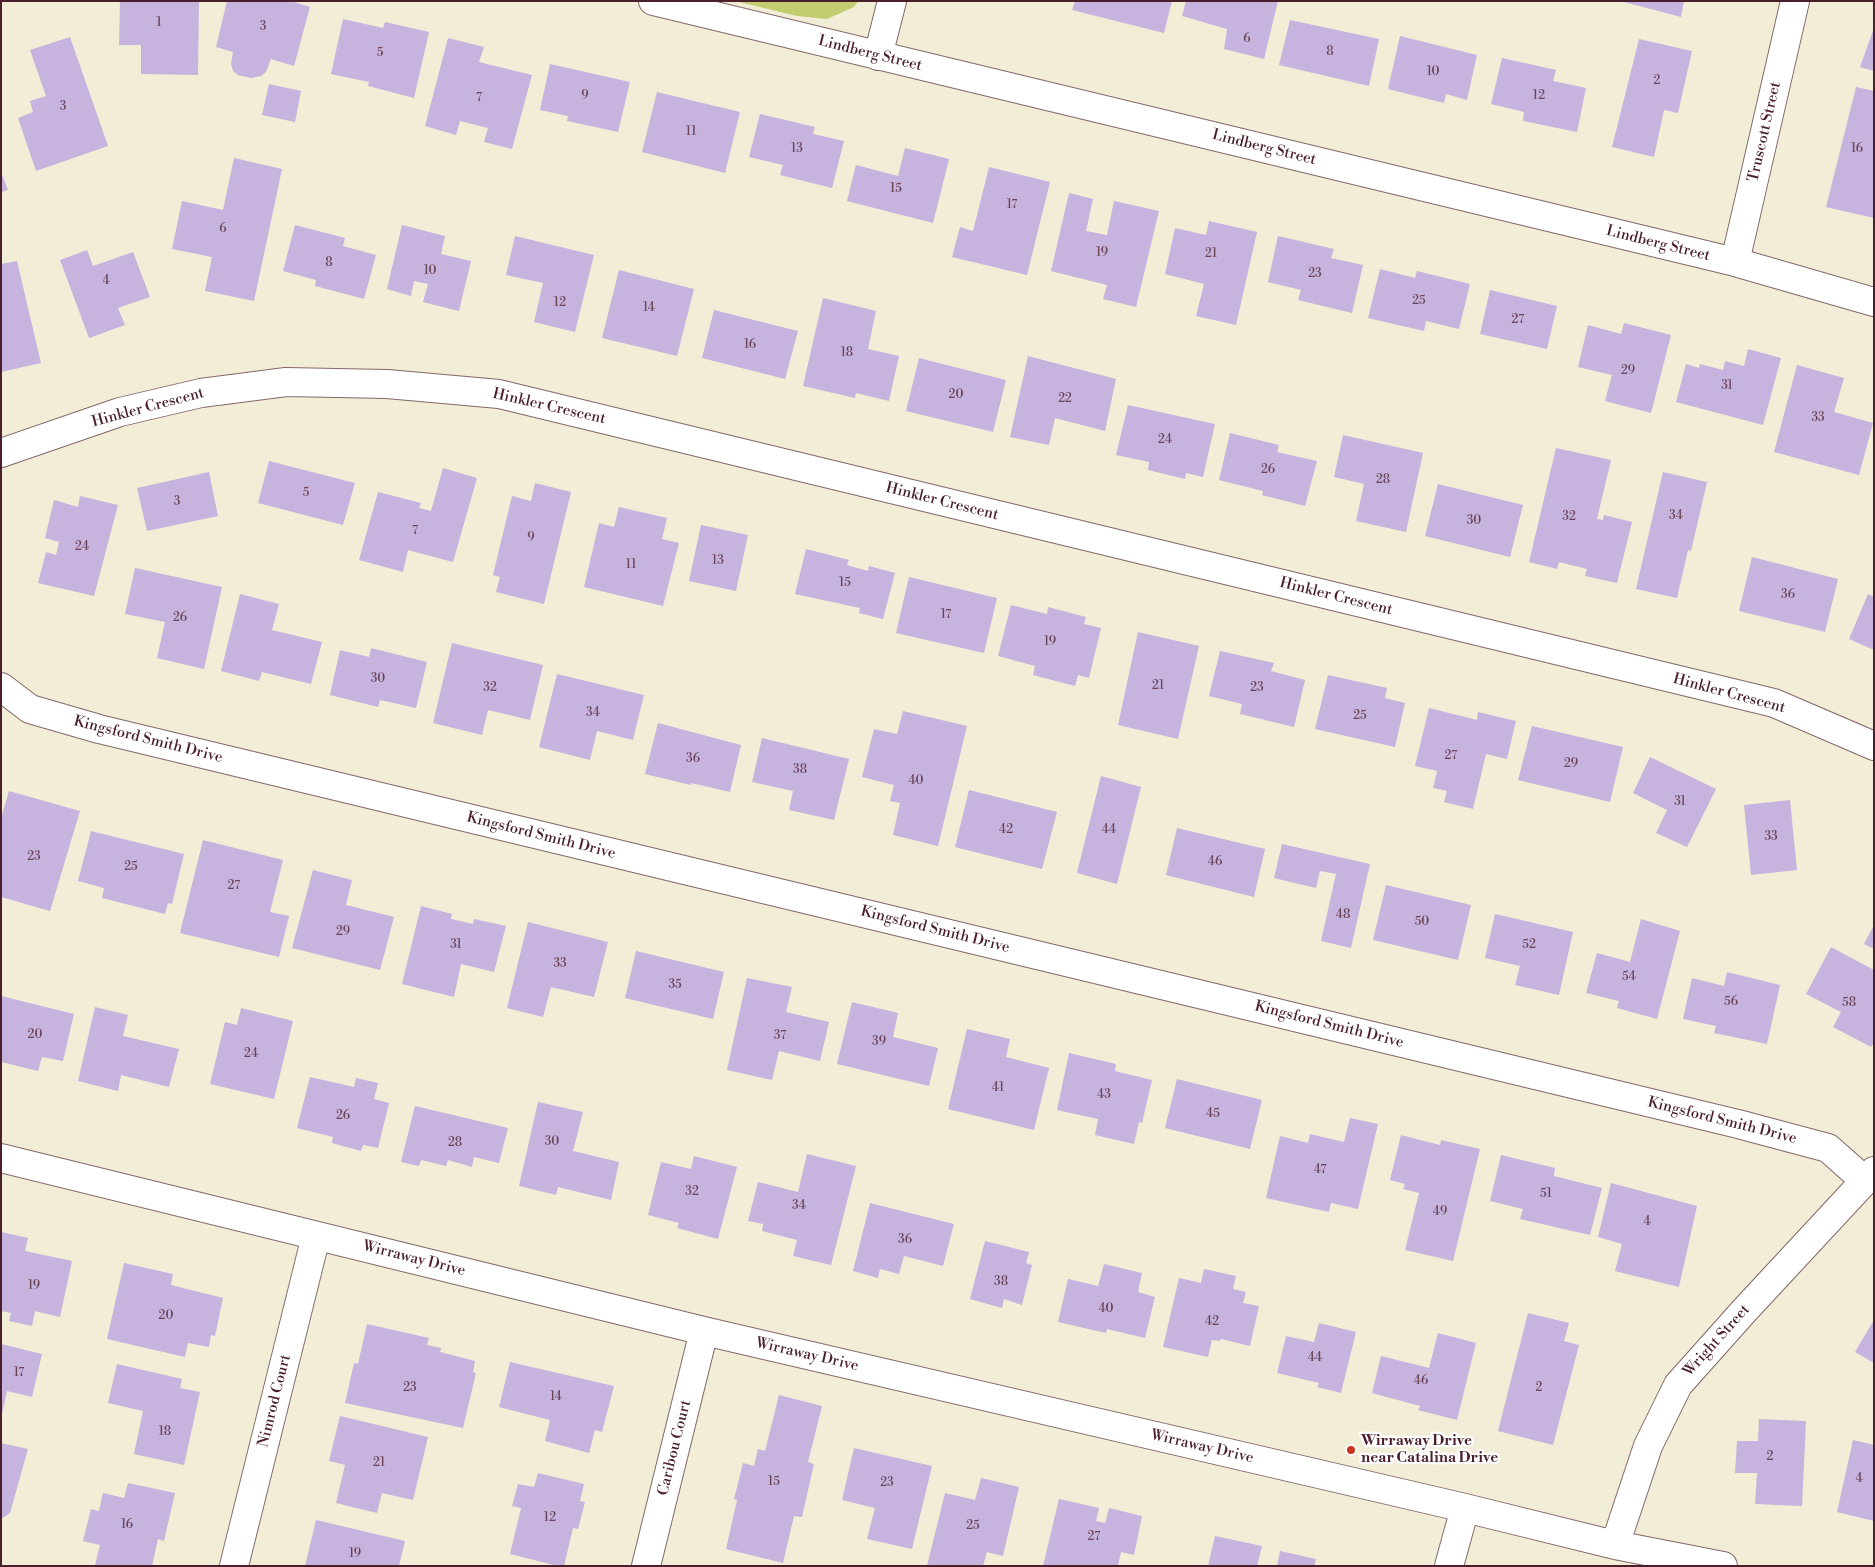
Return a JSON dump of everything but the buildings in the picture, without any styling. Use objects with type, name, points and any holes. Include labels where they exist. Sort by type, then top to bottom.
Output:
[{"type":"street","name":"Lindberg Street","points":[[653,1],[1735,262],[1874,302]]},
{"type":"street","points":[[878,56],[892,1]]},
{"type":"street","name":"Truscott Street","points":[[1735,262],[1795,1]]},
{"type":"street","name":"Hinkler Crescent","points":[[1,453],[120,412],[201,393],[286,382],[386,384],[499,394],[1774,703],[1874,746]]},
{"type":"street","name":"Kingsford Smith Drive","points":[[1,687],[30,709],[98,729],[1738,1124],[1828,1148],[1869,1176]]},
{"type":"street","name":"Wirraway Drive","points":[[1,1158],[704,1331],[1465,1508],[1614,1545],[1723,1566]]},
{"type":"street","name":"Wright Street","points":[[1614,1545],[1648,1446],[1678,1385],[1869,1176]]},
{"type":"street","name":"Nimrod Court","points":[[234,1566],[316,1236]]},
{"type":"street","name":"Caribou Court","points":[[646,1566],[704,1331]]},
{"type":"street","points":[[1450,1566],[1465,1508]]},
{"type":"green space","points":[[735,1],[858,1],[854,7],[827,19],[797,16]]},
{"type":"place","name":"Wirraway Drive near Catalina Drive","points":[[1351,1450]]}]
